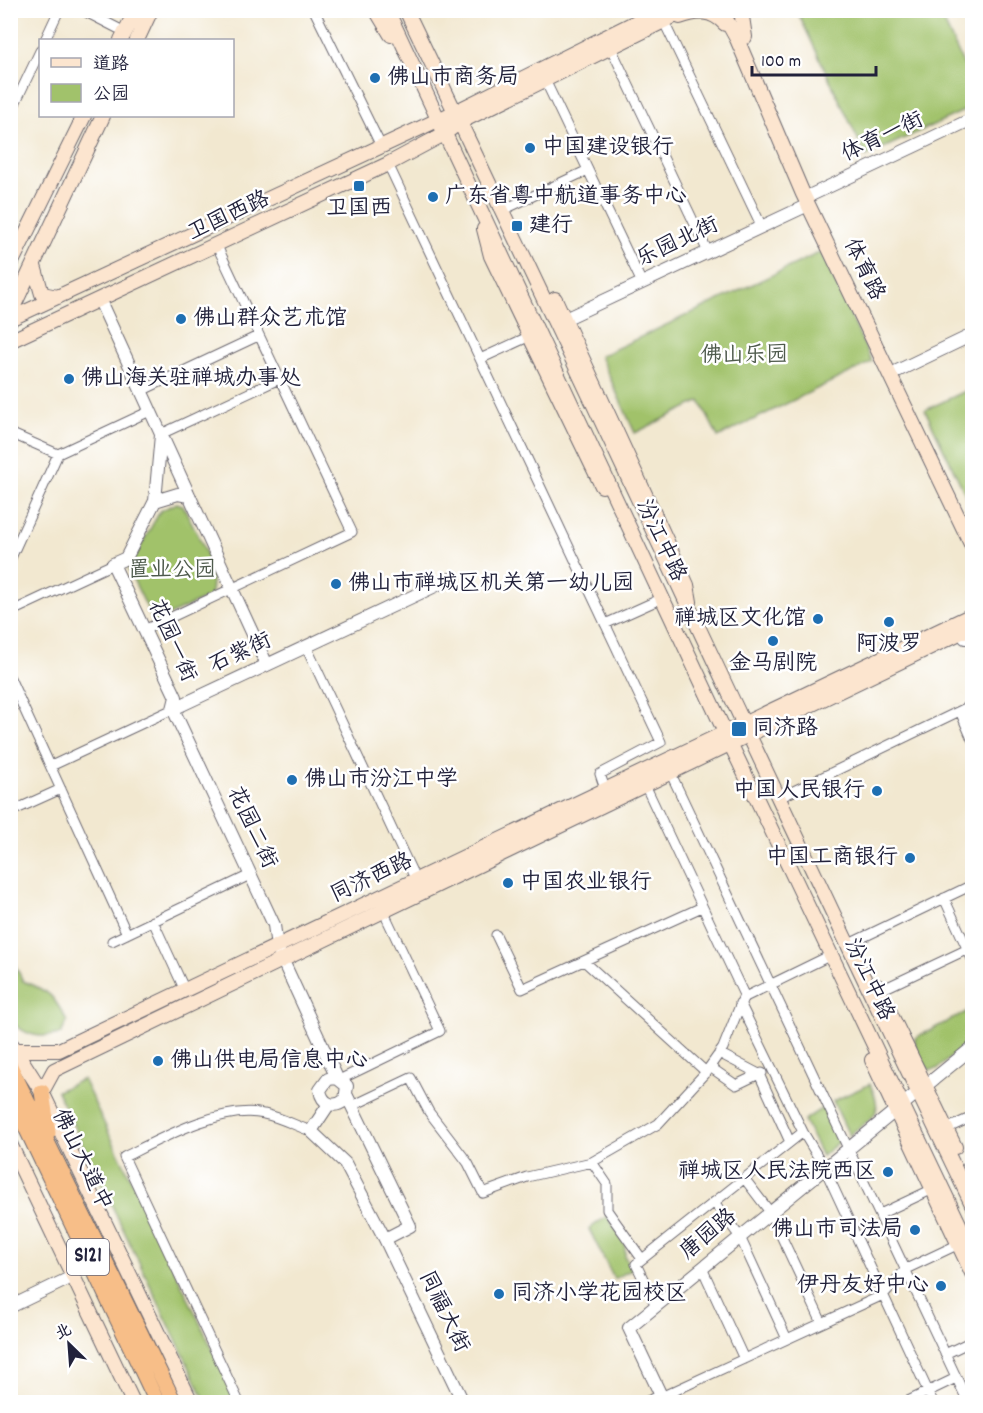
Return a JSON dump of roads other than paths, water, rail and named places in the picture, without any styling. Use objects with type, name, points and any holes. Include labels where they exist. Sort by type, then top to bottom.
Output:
[{"type":"highway","name":"佛山大道中","points":[[10,1066],[174,1402]]},
{"type":"highway","points":[[42,1092],[51,1147]]},
{"type":"highway","name":"佛山大道中","points":[[10,1095],[157,1402]]},
{"type":"main road","points":[[123,36],[136,10]]},
{"type":"main road","points":[[137,39],[151,10]]},
{"type":"main road","points":[[376,10],[417,75]]},
{"type":"main road","name":"汾江中路","points":[[387,10],[728,740],[779,844],[899,1106],[972,1251]]},
{"type":"main road","points":[[458,117],[662,16],[686,10]]},
{"type":"main road","name":"体育路","points":[[721,10],[743,40],[809,200],[972,546]]},
{"type":"main road","points":[[731,10],[743,40]]},
{"type":"main road","points":[[741,10],[743,40]]},
{"type":"main road","name":"汾江中路","points":[[407,12],[503,210],[794,835],[922,1088],[972,1204]]},
{"type":"main road","points":[[458,117],[545,80],[611,48],[662,16],[704,12],[720,19],[743,40]]},
{"type":"main road","points":[[10,266],[84,117]]},
{"type":"main road","points":[[10,314],[103,117]]},
{"type":"main road","name":"卫国西路","points":[[10,319],[437,120],[458,117]]},
{"type":"main road","name":"卫国西路","points":[[10,341],[100,301],[388,164],[444,134],[458,117]]},
{"type":"main road","points":[[477,200],[491,256],[662,613],[677,627]]},
{"type":"main road","name":"体育路","points":[[809,200],[972,532]]},
{"type":"main road","points":[[514,234],[535,257],[565,319],[687,585],[693,619]]},
{"type":"main road","points":[[34,266],[42,294],[58,297]]},
{"type":"main road","points":[[806,696],[815,683],[972,606]]},
{"type":"main road","points":[[955,616],[972,615]]},
{"type":"main road","points":[[746,732],[806,696],[972,615]]},
{"type":"main road","points":[[746,732],[780,721],[971,633]]},
{"type":"main road","name":"同济西路","points":[[13,1047],[59,1050],[276,943],[625,783],[746,732]]},
{"type":"main road","name":"同济西路","points":[[42,1092],[54,1070],[162,1018],[284,964],[646,787],[728,740]]},
{"type":"main road","points":[[59,1050],[65,1039],[276,943],[603,783],[625,783]]},
{"type":"main road","points":[[63,1066],[76,1066],[178,1018],[284,964],[387,919],[636,801],[646,787]]},
{"type":"main road","points":[[462,859],[480,842],[502,840]]},
{"type":"main road","points":[[779,844],[794,889],[825,958],[899,1106],[933,1189],[972,1272]]},
{"type":"main road","points":[[850,943],[879,991],[922,1088],[946,1129],[972,1184]]},
{"type":"main road","points":[[153,1030],[162,1018],[178,1018]]},
{"type":"main road","points":[[13,1047],[42,1092],[191,1402]]},
{"type":"main road","points":[[10,1144],[133,1402]]},
{"type":"street","points":[[45,39],[59,10]]},
{"type":"street","points":[[82,10],[123,36]]},
{"type":"street","points":[[314,10],[381,146]]},
{"type":"street","points":[[662,16],[762,226]]},
{"type":"street","points":[[611,48],[708,252]]},
{"type":"street","points":[[10,114],[39,53]]},
{"type":"street","points":[[545,80],[642,283]]},
{"type":"street","name":"体育一街","points":[[809,200],[972,119]]},
{"type":"street","points":[[388,164],[661,742],[600,774],[603,783]]},
{"type":"street","points":[[503,210],[588,170]]},
{"type":"street","name":"乐园北街","points":[[565,319],[762,226],[809,200]]},
{"type":"street","points":[[144,630],[352,532],[217,246]]},
{"type":"street","points":[[100,301],[267,665]]},
{"type":"street","points":[[895,372],[972,335]]},
{"type":"street","points":[[141,391],[258,336]]},
{"type":"street","points":[[480,359],[530,336]]},
{"type":"street","points":[[161,434],[279,380]]},
{"type":"street","points":[[10,560],[58,454],[150,411]]},
{"type":"street","points":[[10,433],[58,454]]},
{"type":"street","points":[[10,612],[126,558],[156,501],[161,434]]},
{"type":"street","points":[[158,473],[177,470]]},
{"type":"street","points":[[156,501],[178,494],[189,496]]},
{"type":"street","name":"花园一街","points":[[113,564],[176,697],[173,710]]},
{"type":"street","name":"石紫街","points":[[51,766],[450,579]]},
{"type":"street","points":[[605,624],[656,601]]},
{"type":"street","points":[[306,646],[413,874]]},
{"type":"street","points":[[10,678],[127,934]]},
{"type":"street","points":[[777,799],[972,705]]},
{"type":"street","name":"花园二街","points":[[173,710],[274,925],[276,943],[284,964]]},
{"type":"street","points":[[960,711],[972,739]]},
{"type":"street","points":[[671,774],[968,1402]]},
{"type":"street","points":[[646,787],[702,907],[772,1068],[802,1132],[824,1167],[933,1402]]},
{"type":"street","points":[[10,812],[61,789]]},
{"type":"street","points":[[112,941],[250,875]]},
{"type":"street","points":[[850,943],[972,885]]},
{"type":"street","points":[[944,898],[972,959]]},
{"type":"street","points":[[496,935],[522,989],[702,907]]},
{"type":"street","points":[[387,919],[441,1030],[339,1079],[328,1079],[321,1085],[322,1098],[329,1104],[342,1103],[411,1078],[429,1112],[468,1162],[483,1193],[527,1178],[592,1162],[658,1124],[708,1069],[719,1053],[743,1000],[825,958]]},
{"type":"street","points":[[153,921],[182,984]]},
{"type":"street","points":[[879,991],[968,949]]},
{"type":"street","points":[[584,961],[708,1069],[736,1085],[772,1068]]},
{"type":"street","points":[[284,964],[339,1079],[347,1086],[350,1101],[410,1226],[385,1239]]},
{"type":"street","name":"唐园路","points":[[662,1400],[629,1328],[972,1048]]},
{"type":"street","points":[[719,1053],[759,1074],[790,1142]]},
{"type":"street","points":[[239,1402],[124,1157],[169,1135],[227,1114],[262,1113],[311,1131],[329,1104]]},
{"type":"street","points":[[946,1129],[972,1117]]},
{"type":"street","name":"同福大街","points":[[311,1131],[345,1163],[385,1239],[463,1402]]},
{"type":"street","points":[[639,1262],[802,1132]]},
{"type":"street","points":[[592,1162],[606,1184],[608,1210],[639,1262],[656,1306]]},
{"type":"street","points":[[744,1178],[770,1212],[822,1323]]},
{"type":"street","points":[[880,1214],[933,1189]]},
{"type":"street","points":[[714,1203],[740,1237],[787,1339]]},
{"type":"street","points":[[649,1402],[662,1400],[744,1359],[883,1295],[906,1269],[959,1244]]},
{"type":"street","points":[[702,1268],[744,1359]]},
{"type":"street","points":[[10,1307],[74,1276]]},
{"type":"street","points":[[945,1354],[972,1341]]},
{"type":"street","points":[[906,1402],[956,1378]]},
{"type":"place","name":"佛山市商务局","points":[[375,78]]},
{"type":"place","name":"中国建设银行","points":[[530,148]]},
{"type":"place","name":"卫国西","points":[[359,186]]},
{"type":"place","name":"广东省粤中航道事务中心","points":[[433,197]]},
{"type":"place","name":"建行","points":[[517,226]]},
{"type":"place","name":"佛山群众艺术馆","points":[[181,319]]},
{"type":"place","name":"佛山海关驻禅城办事处","points":[[69,379]]},
{"type":"place","name":"佛山市禅城区机关第一幼儿园","points":[[336,584]]},
{"type":"place","name":"禅城区文化馆","points":[[818,619]]},
{"type":"place","name":"阿波罗","points":[[889,622]]},
{"type":"place","name":"金马剧院","points":[[773,641]]},
{"type":"place","name":"同济路","points":[[739,729]]},
{"type":"place","name":"佛山市汾江中学","points":[[292,780]]},
{"type":"place","name":"中国人民银行","points":[[877,791]]},
{"type":"place","name":"中国工商银行","points":[[910,858]]},
{"type":"place","name":"中国农业银行","points":[[508,883]]},
{"type":"place","name":"佛山供电局信息中心","points":[[158,1061]]},
{"type":"place","name":"禅城区人民法院西区","points":[[888,1172]]},
{"type":"place","name":"佛山市司法局","points":[[915,1230]]},
{"type":"place","name":"伊丹友好中心","points":[[941,1286]]},
{"type":"place","name":"同济小学花园校区","points":[[499,1294]]},
{"type":"park label","name":"佛山乐园","points":[[744,356]]},
{"type":"park label","name":"置业公园","points":[[172,571]]}]
